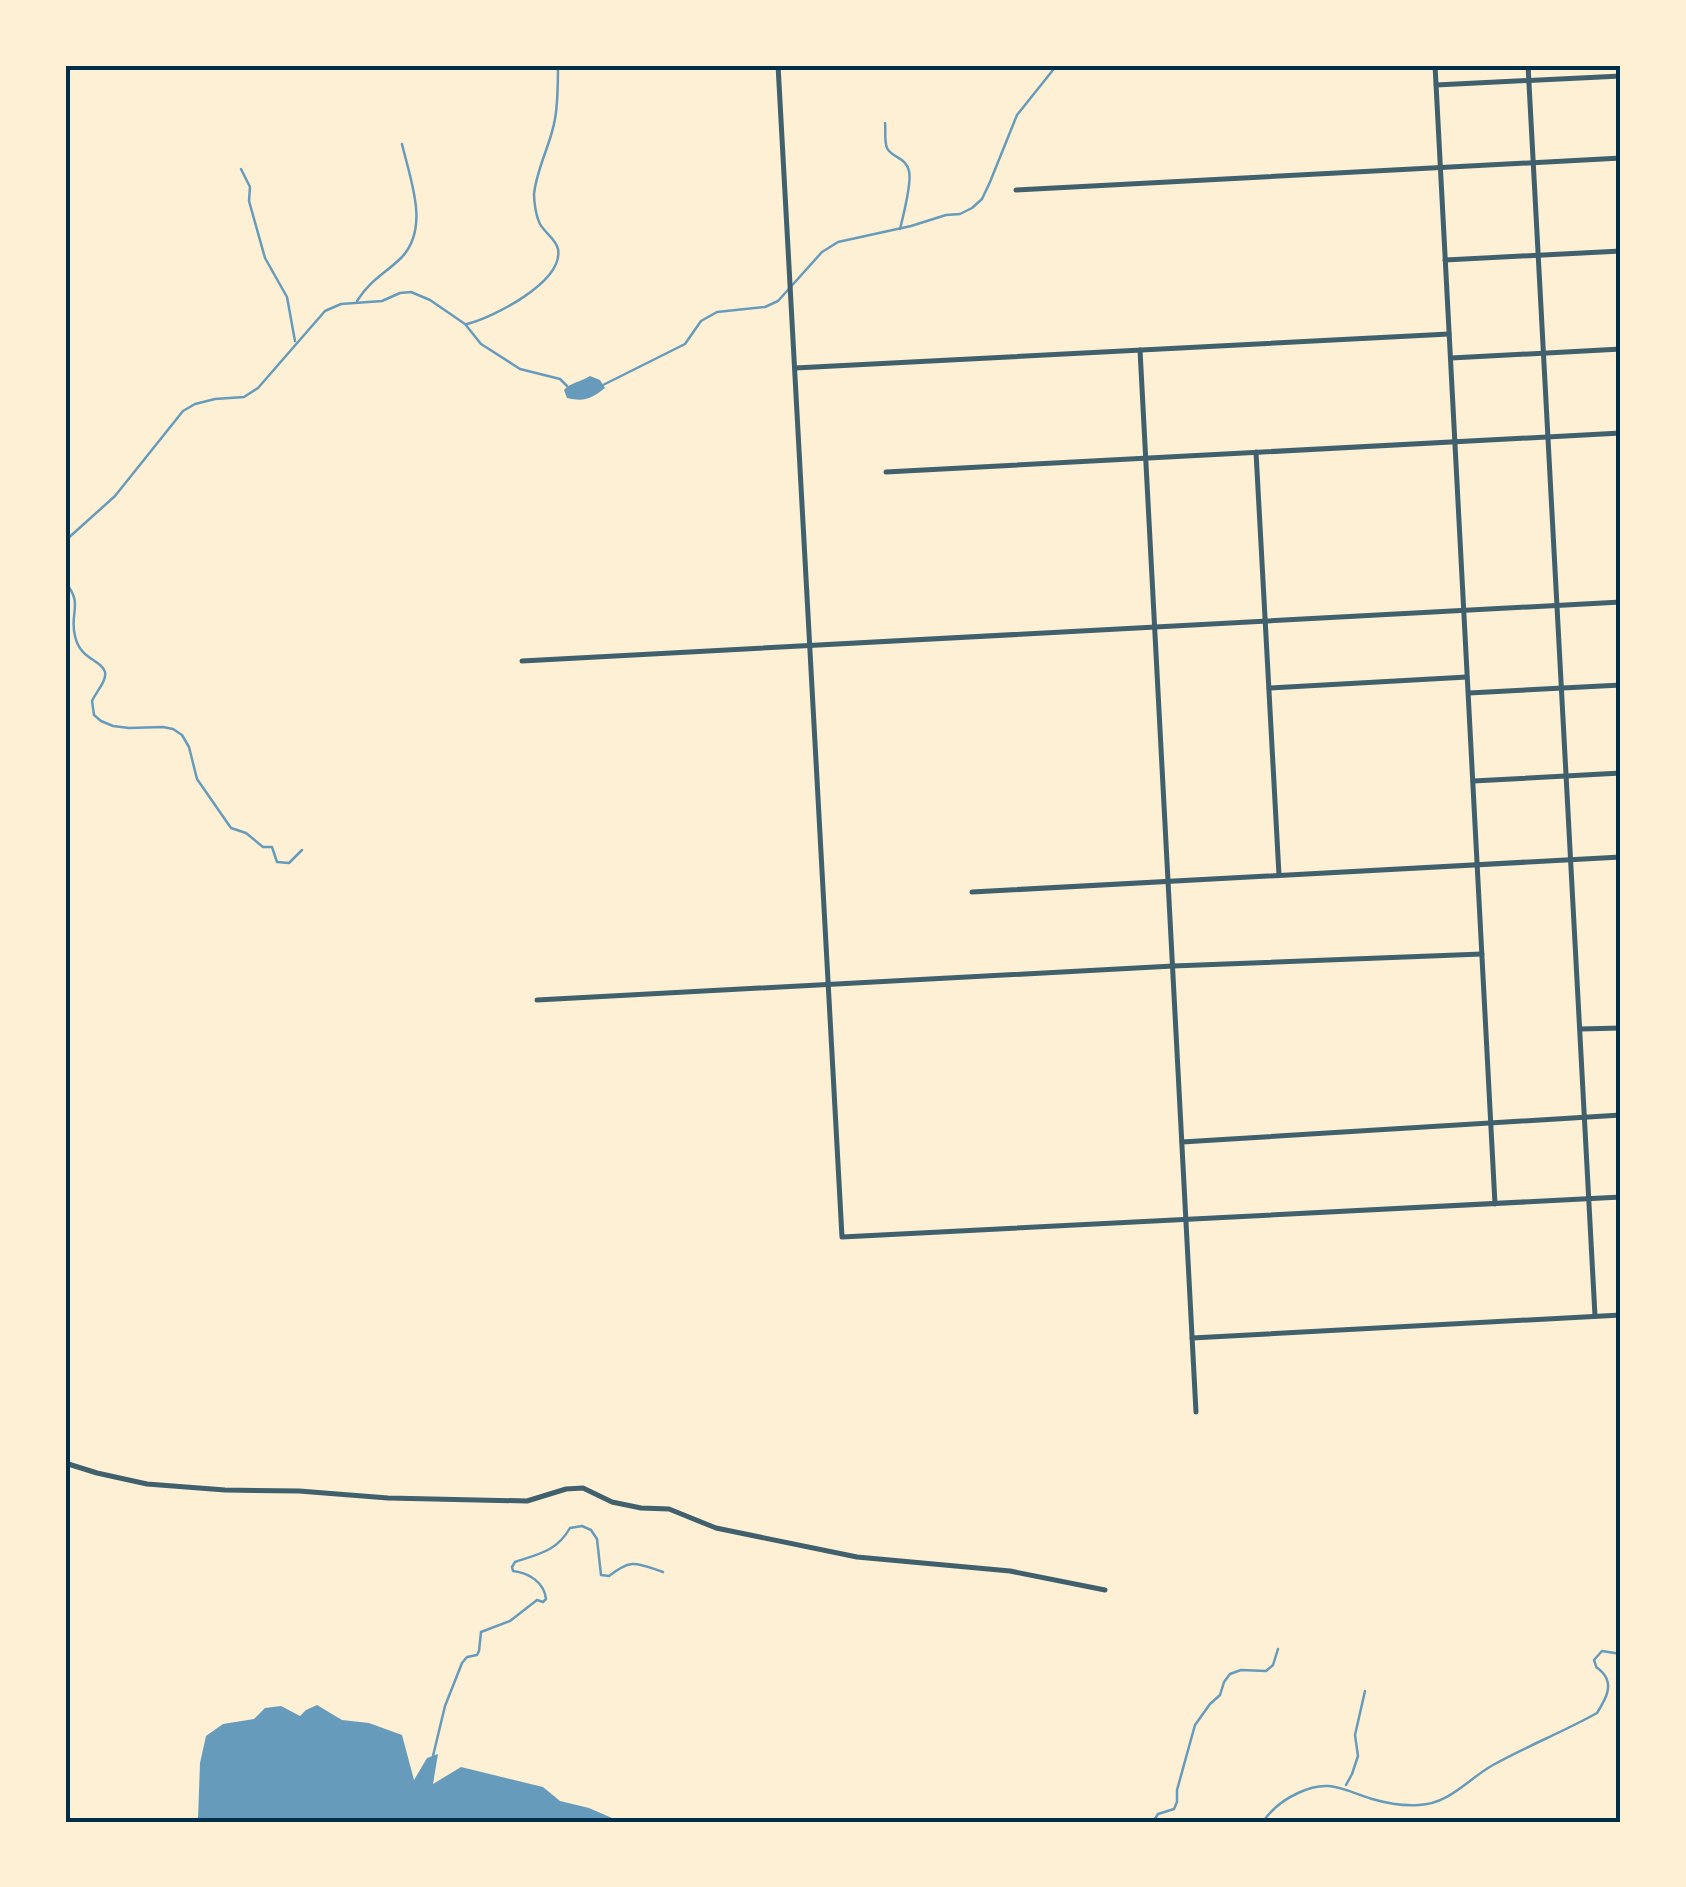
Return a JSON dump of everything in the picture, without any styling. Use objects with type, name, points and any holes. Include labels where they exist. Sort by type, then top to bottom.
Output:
[{"type":"street","points":[[778,65],[842,1237],[1621,1197]]},
{"type":"street","points":[[1435,65],[1496,1204]]},
{"type":"street","points":[[1528,65],[1595,1316]]},
{"type":"street","points":[[1436,85],[1621,76]]},
{"type":"street","points":[[1016,190],[1621,158]]},
{"type":"street","points":[[1445,260],[1621,250]]},
{"type":"street","points":[[794,368],[1449,334]]},
{"type":"street","points":[[1450,358],[1621,349]]},
{"type":"street","points":[[1140,350],[1196,1412]]},
{"type":"street","points":[[886,472],[1621,432]]},
{"type":"street","points":[[1256,452],[1279,875]]},
{"type":"street","points":[[522,660],[1621,602]]},
{"type":"street","points":[[1269,688],[1468,677]]},
{"type":"street","points":[[1468,693],[1621,685]]},
{"type":"street","points":[[1473,780],[1621,773]]},
{"type":"street","points":[[972,892],[1621,857]]},
{"type":"street","points":[[537,1000],[1173,966],[1482,954]]},
{"type":"street","points":[[1580,1029],[1621,1028]]},
{"type":"street","points":[[1182,1142],[1621,1115]]},
{"type":"street","points":[[1192,1338],[1621,1315]]},
{"type":"street","points":[[65,1463],[147,1484],[388,1498],[527,1501],[583,1488],[612,1502],[670,1509],[716,1528],[856,1557],[1010,1571],[1105,1590]]},
{"type":"water","points":[[590,376],[600,380],[605,388],[587,399],[567,398],[567,387]]},
{"type":"water","points":[[317,1705],[342,1720],[369,1723],[402,1735],[414,1780],[427,1758],[438,1754],[433,1784],[461,1767],[543,1787],[560,1801],[612,1818],[659,1822],[198,1819],[200,1763],[206,1736],[223,1724],[254,1719],[265,1708],[281,1706],[300,1716]]},
{"type":"waterway","points":[[467,324],[524,297],[550,274],[557,261],[557,245],[540,224],[534,194],[555,119],[558,65]]},
{"type":"waterway","points":[[603,385],[685,344],[701,321],[717,312],[765,307],[778,301],[822,252],[838,242],[972,208],[982,199],[1017,115],[1057,65]]},
{"type":"waterway","points":[[885,123],[887,148],[905,163],[910,176],[900,229]]},
{"type":"waterway","points":[[357,301],[402,257],[415,232],[416,202],[402,144]]},
{"type":"waterway","points":[[241,169],[250,187],[249,201],[265,258],[287,297],[295,341]]},
{"type":"waterway","points":[[65,541],[115,496],[183,411],[215,399],[244,397],[258,388],[325,311],[341,304],[382,301],[411,292],[465,324],[481,344],[520,369],[560,379],[567,386]]},
{"type":"waterway","points":[[65,582],[74,596],[78,644],[105,672],[92,701],[94,715],[113,726],[173,729],[182,735],[197,779],[231,828],[246,833],[263,847],[272,847],[277,862],[289,863],[302,850]]},
{"type":"waterway","points":[[433,1756],[445,1706],[462,1663],[479,1651],[481,1632],[510,1621],[537,1600],[546,1599],[535,1579],[513,1571],[515,1562],[547,1551],[570,1528],[582,1526],[597,1539],[601,1575],[609,1576],[635,1564],[663,1572]]},
{"type":"waterway","points":[[1153,1822],[1158,1814],[1174,1809],[1195,1725],[1220,1695],[1224,1682],[1230,1674],[1241,1670],[1266,1671],[1273,1665],[1278,1649]]},
{"type":"waterway","points":[[1263,1822],[1283,1802],[1319,1786],[1401,1805],[1440,1800],[1493,1765],[1597,1713],[1608,1683],[1594,1660],[1602,1651],[1621,1654]]},
{"type":"waterway","points":[[1346,1785],[1358,1756],[1355,1735],[1365,1691]]},
{"type":"waterway","points":[[184,1822],[198,1819]]}]
